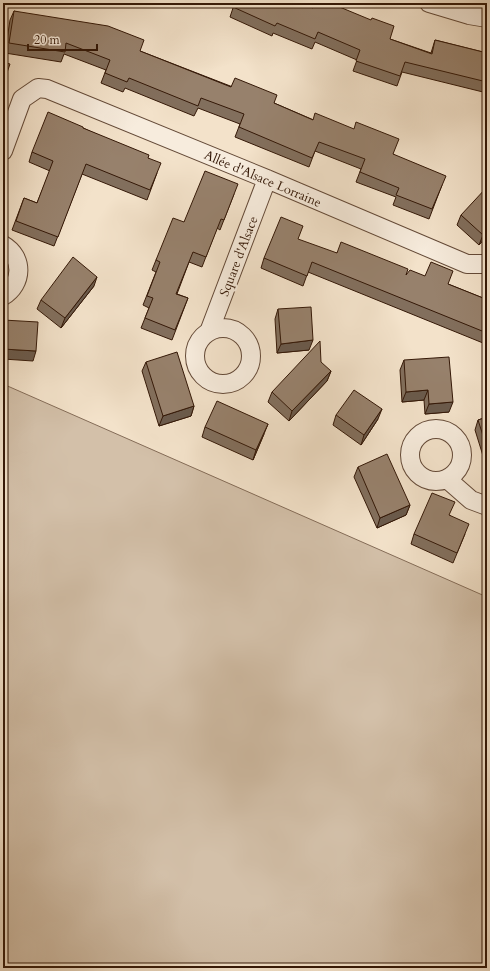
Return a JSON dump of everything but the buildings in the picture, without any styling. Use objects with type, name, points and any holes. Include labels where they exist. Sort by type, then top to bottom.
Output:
[{"type":"street","points":[[429,3],[470,15],[487,18]]},
{"type":"street","name":"Allée d'Alsace Lorraine","points":[[3,151],[22,99],[38,88],[57,93],[267,179],[467,264],[487,264]]},
{"type":"street","name":"Square d'Alsace","points":[[209,332],[267,179]]},
{"type":"street","points":[[3,245],[15,256],[19,274],[11,290],[3,296]]},
{"type":"street","points":[[447,479],[471,500],[487,506]]},
{"type":"shaded area","points":[[3,384],[487,597],[487,968],[3,968]]}]
